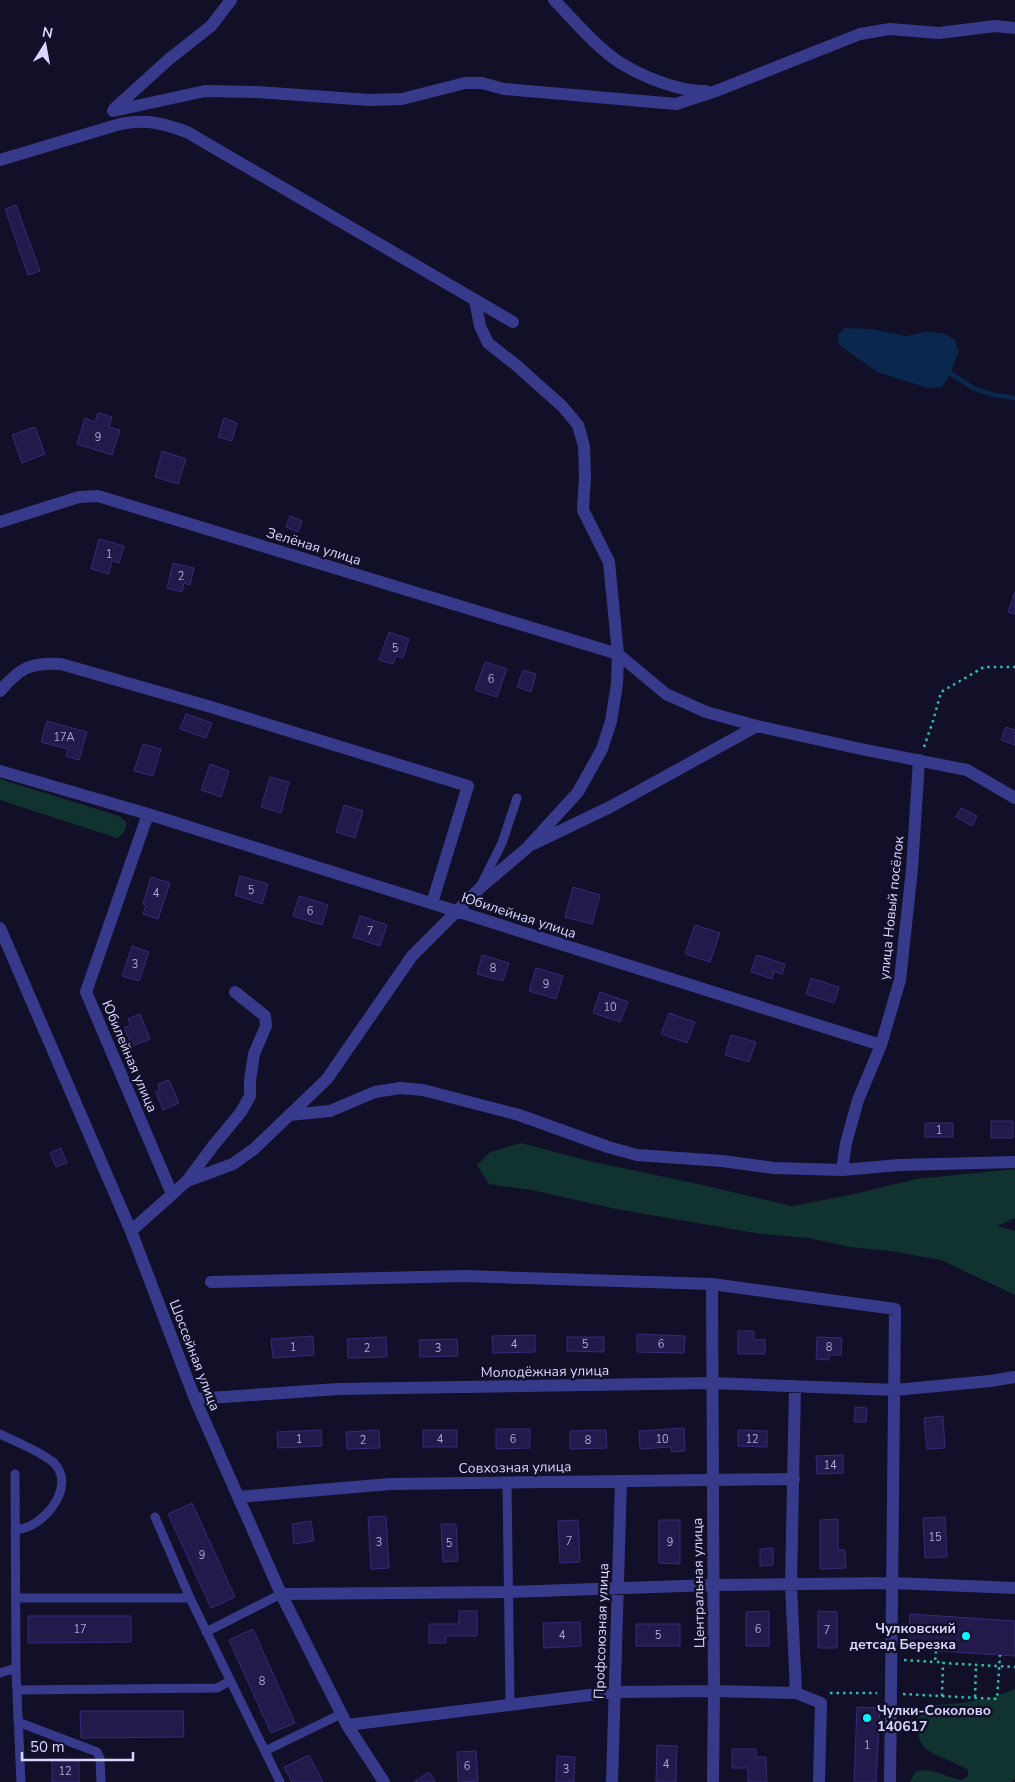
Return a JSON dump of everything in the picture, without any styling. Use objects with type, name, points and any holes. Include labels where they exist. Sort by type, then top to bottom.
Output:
[{"type":"street","points":[[99,131],[113,111],[168,60],[211,26],[230,0]]},
{"type":"street","points":[[554,0],[618,62],[660,82],[692,92],[716,91]]},
{"type":"street","points":[[113,111],[204,91],[257,92],[369,100],[402,99],[465,84],[482,83],[504,89],[676,104],[716,91],[860,34],[890,29],[939,33],[995,26],[1015,28]]},
{"type":"street","points":[[0,160],[120,124],[138,120],[162,123],[187,132],[513,322]]},
{"type":"street","points":[[188,1181],[233,1164],[254,1149],[327,1079],[412,956],[480,888],[527,848],[578,792],[602,750],[611,721],[618,654],[609,562],[583,510],[584,446],[578,425],[562,406],[488,343],[480,326],[475,300]]},
{"type":"street","name":"Зелёная улица","points":[[0,522],[79,498],[98,496],[618,654]]},
{"type":"street","points":[[618,654],[666,694],[706,712],[861,750],[967,770],[1015,798]]},
{"type":"street","points":[[0,691],[26,667],[42,663],[61,664],[211,707],[468,786],[432,903]]},
{"type":"street","points":[[527,848],[610,807],[757,726]]},
{"type":"street","name":"улица Новый посёлок","points":[[842,1170],[846,1143],[858,1100],[881,1045],[900,980],[912,869],[919,760]]},
{"type":"street","name":"Юбилейная улица","points":[[0,771],[148,814],[881,1045]]},
{"type":"street","name":"Юбилейная улица","points":[[148,814],[86,992],[172,1194]]},
{"type":"street","name":"Шоссейная улица","points":[[0,928],[131,1231],[196,1399],[281,1594],[344,1720],[384,1782]]},
{"type":"street","points":[[131,1231],[188,1181],[241,1112],[250,1096],[254,1054],[266,1026],[265,1016],[235,992]]},
{"type":"street","points":[[289,1115],[330,1111],[375,1092],[400,1088],[423,1090],[518,1115],[608,1147],[637,1155],[722,1161],[774,1168],[842,1170],[1015,1162]]},
{"type":"street","points":[[211,1282],[465,1276],[712,1284],[895,1309],[890,1782]]},
{"type":"street","name":"Центральная улица","points":[[712,1284],[713,1782]]},
{"type":"street","name":"Молодёжная улица","points":[[196,1399],[338,1389],[712,1383],[895,1390],[1015,1377]]},
{"type":"street","points":[[795,1386],[791,1584],[796,1693]]},
{"type":"street","name":"Совхозная улица","points":[[238,1497],[390,1484],[794,1479]]},
{"type":"street","name":"Профсоюзная улица","points":[[612,1782],[621,1481]]},
{"type":"street","points":[[281,1594],[508,1592],[893,1583],[1015,1588]]},
{"type":"street","points":[[344,1720],[614,1692],[714,1691],[796,1693],[821,1703],[819,1782]]},
{"type":"lane","points":[[480,888],[502,843],[517,798]]},
{"type":"lane","points":[[0,1434],[55,1464],[62,1481],[59,1497],[46,1515],[30,1526],[15,1530]]},
{"type":"lane","points":[[15,1474],[16,1668],[21,1782]]},
{"type":"lane","points":[[507,1482],[510,1704]]},
{"type":"lane","points":[[155,1517],[206,1632],[280,1782]]},
{"type":"lane","points":[[206,1632],[281,1594]]},
{"type":"lane","points":[[16,1598],[190,1598]]},
{"type":"lane","points":[[0,1673],[16,1668]]},
{"type":"lane","points":[[17,1690],[217,1688],[230,1681]]},
{"type":"lane","points":[[265,1751],[344,1720]]},
{"type":"lane","points":[[18,1722],[96,1752],[100,1758],[100,1782]]},
{"type":"path","points":[[919,760],[941,692],[984,667],[1015,667]]},
{"type":"path","points":[[935,1662],[936,1651]]},
{"type":"path","points":[[825,1693],[891,1693],[997,1699],[1000,1655]]},
{"type":"path","points":[[892,1659],[1015,1667]]},
{"type":"path","points":[[942,1696],[943,1662]]},
{"type":"path","points":[[975,1697],[976,1664]]},
{"type":"green space","points":[[0,779],[119,816],[126,822],[125,830],[117,838],[0,800]]},
{"type":"green space","points":[[521,1143],[589,1161],[792,1206],[850,1195],[916,1179],[1015,1169],[1015,1218],[997,1226],[1015,1231],[1015,1295],[941,1260],[891,1251],[850,1247],[808,1238],[761,1234],[616,1209],[532,1190],[489,1184],[477,1165],[490,1152]]},
{"type":"green space","points":[[1015,1689],[1015,1779],[1011,1782],[910,1782],[915,1772],[927,1770],[962,1780],[968,1776],[968,1770],[938,1756],[923,1746],[919,1738],[919,1714],[935,1705],[991,1698]]},
{"type":"water","points":[[844,328],[872,329],[906,336],[925,332],[943,333],[954,339],[959,352],[942,387],[928,388],[877,372],[839,345],[838,335]]},
{"type":"building","points":[[16,205],[40,271],[28,275],[5,209]]},
{"type":"building","points":[[98,413],[112,417],[109,427],[120,430],[112,455],[77,444],[85,418],[95,422]]},
{"type":"building","points":[[224,418],[237,423],[232,441],[218,437]]},
{"type":"building","points":[[35,427],[45,454],[22,463],[12,435]]},
{"type":"building","points":[[162,451],[186,459],[178,484],[155,477]]},
{"type":"building","points":[[290,516],[302,521],[298,532],[286,527]]},
{"type":"building","points":[[99,539],[124,546],[119,563],[112,561],[109,574],[91,569]]},
{"type":"building","points":[[173,563],[194,568],[190,585],[184,583],[182,592],[167,588]]},
{"type":"building","points":[[1015,592],[1015,614],[1008,612]]},
{"type":"building","points":[[389,632],[409,639],[403,658],[396,656],[393,664],[379,660]]},
{"type":"building","points":[[485,662],[507,669],[497,697],[475,690]]},
{"type":"building","points":[[523,670],[536,674],[531,692],[517,687]]},
{"type":"building","points":[[186,714],[212,723],[206,738],[180,729]]},
{"type":"building","points":[[47,721],[87,732],[79,760],[66,756],[68,749],[41,742]]},
{"type":"building","points":[[1006,727],[1015,730],[1015,745],[1001,740]]},
{"type":"building","points":[[143,744],[161,749],[153,776],[134,771]]},
{"type":"building","points":[[210,764],[229,771],[221,797],[201,790]]},
{"type":"building","points":[[270,777],[289,782],[281,813],[261,807]]},
{"type":"building","points":[[344,805],[363,811],[355,838],[336,832]]},
{"type":"building","points":[[961,808],[977,816],[972,826],[956,817]]},
{"type":"building","points":[[240,876],[268,884],[262,904],[235,895]]},
{"type":"building","points":[[151,877],[170,883],[158,919],[143,914],[146,905],[143,904]]},
{"type":"building","points":[[573,887],[600,895],[592,924],[565,917]]},
{"type":"building","points":[[299,896],[328,905],[322,925],[293,916]]},
{"type":"building","points":[[360,916],[387,925],[380,946],[353,937]]},
{"type":"building","points":[[695,925],[720,933],[710,962],[685,954]]},
{"type":"building","points":[[132,946],[149,952],[139,981],[122,976]]},
{"type":"building","points":[[482,955],[509,963],[503,981],[477,974]]},
{"type":"building","points":[[757,955],[785,964],[782,974],[774,971],[772,979],[751,972]]},
{"type":"building","points":[[536,968],[563,976],[556,999],[529,991]]},
{"type":"building","points":[[811,978],[839,987],[834,1003],[806,994]]},
{"type":"building","points":[[600,992],[628,1002],[620,1022],[593,1013]]},
{"type":"building","points":[[669,1013],[695,1022],[687,1043],[661,1034]]},
{"type":"building","points":[[140,1014],[150,1039],[132,1046],[124,1028],[131,1025],[128,1019]]},
{"type":"building","points":[[731,1035],[756,1042],[749,1062],[725,1055]]},
{"type":"building","points":[[169,1080],[179,1103],[163,1110],[156,1092],[160,1090],[158,1084]]},
{"type":"building","points":[[991,1121],[1013,1121],[1013,1138],[991,1138]]},
{"type":"building","points":[[925,1123],[953,1123],[953,1137],[925,1137]]},
{"type":"building","points":[[61,1148],[67,1163],[56,1167],[50,1153]]},
{"type":"building","points":[[738,1331],[754,1331],[754,1340],[765,1339],[765,1354],[738,1354]]},
{"type":"building","points":[[637,1334],[685,1336],[684,1353],[637,1352]]},
{"type":"building","points":[[535,1335],[535,1352],[493,1353],[492,1336]]},
{"type":"building","points":[[313,1336],[314,1355],[273,1358],[271,1339]]},
{"type":"building","points":[[386,1337],[387,1357],[348,1358],[347,1339]]},
{"type":"building","points":[[567,1337],[604,1337],[604,1352],[567,1351]]},
{"type":"building","points":[[817,1337],[842,1338],[841,1355],[829,1355],[829,1360],[816,1359]]},
{"type":"building","points":[[457,1339],[458,1356],[420,1357],[419,1340]]},
{"type":"building","points":[[855,1407],[867,1408],[866,1422],[854,1422]]},
{"type":"building","points":[[943,1416],[945,1448],[927,1449],[924,1418]]},
{"type":"building","points":[[684,1428],[685,1451],[672,1452],[671,1447],[640,1449],[639,1431]]},
{"type":"building","points":[[496,1429],[530,1429],[530,1448],[496,1449]]},
{"type":"building","points":[[321,1430],[322,1446],[278,1448],[277,1432]]},
{"type":"building","points":[[379,1430],[380,1448],[347,1449],[346,1432]]},
{"type":"building","points":[[423,1430],[457,1430],[457,1447],[423,1447]]},
{"type":"building","points":[[606,1430],[607,1448],[570,1449],[570,1431]]},
{"type":"building","points":[[738,1430],[767,1431],[767,1447],[738,1446]]},
{"type":"building","points":[[843,1455],[843,1473],[817,1474],[816,1456]]},
{"type":"building","points":[[192,1503],[235,1597],[211,1608],[168,1514]]},
{"type":"building","points":[[386,1516],[389,1568],[371,1569],[368,1517]]},
{"type":"building","points":[[945,1517],[947,1557],[925,1558],[923,1518]]},
{"type":"building","points":[[838,1519],[838,1550],[845,1550],[846,1568],[820,1569],[820,1520]]},
{"type":"building","points":[[578,1520],[580,1562],[560,1563],[558,1521]]},
{"type":"building","points":[[659,1520],[680,1520],[680,1564],[659,1563]]},
{"type":"building","points":[[311,1521],[314,1541],[294,1544],[292,1524]]},
{"type":"building","points":[[441,1524],[456,1524],[458,1561],[443,1562]]},
{"type":"building","points":[[773,1548],[773,1565],[760,1566],[760,1549]]},
{"type":"building","points":[[459,1611],[477,1611],[477,1636],[446,1636],[446,1643],[429,1643],[429,1624],[459,1624]]},
{"type":"building","points":[[769,1611],[769,1646],[746,1646],[746,1612]]},
{"type":"building","points":[[818,1611],[837,1612],[837,1648],[818,1648]]},
{"type":"building","points":[[910,1614],[1015,1621],[1015,1656],[908,1649]]},
{"type":"building","points":[[28,1616],[131,1616],[131,1642],[28,1643]]},
{"type":"building","points":[[580,1622],[581,1646],[544,1648],[543,1623]]},
{"type":"building","points":[[636,1624],[680,1624],[680,1646],[636,1646]]},
{"type":"building","points":[[253,1629],[295,1723],[271,1733],[229,1640]]},
{"type":"building","points":[[857,1707],[880,1708],[876,1782],[854,1782]]},
{"type":"building","points":[[80,1711],[183,1711],[184,1737],[81,1738]]},
{"type":"building","points":[[657,1745],[677,1746],[676,1782],[656,1782]]},
{"type":"building","points":[[732,1749],[756,1749],[756,1757],[766,1757],[767,1782],[748,1782],[748,1768],[732,1768]]},
{"type":"building","points":[[476,1751],[478,1781],[458,1782],[457,1752]]},
{"type":"building","points":[[309,1755],[323,1782],[292,1782],[284,1767]]},
{"type":"building","points":[[557,1756],[575,1757],[574,1782],[556,1782]]},
{"type":"building","points":[[52,1759],[79,1760],[79,1782],[52,1782]]},
{"type":"building","points":[[429,1772],[435,1782],[414,1782]]},
{"type":"waterway","points":[[950,373],[975,389],[1015,398]]},
{"type":"place","name":"Чулковский детсад Березка","points":[[966,1636]]},
{"type":"place","name":"Чулки-Соколово 140617","points":[[867,1718]]}]
